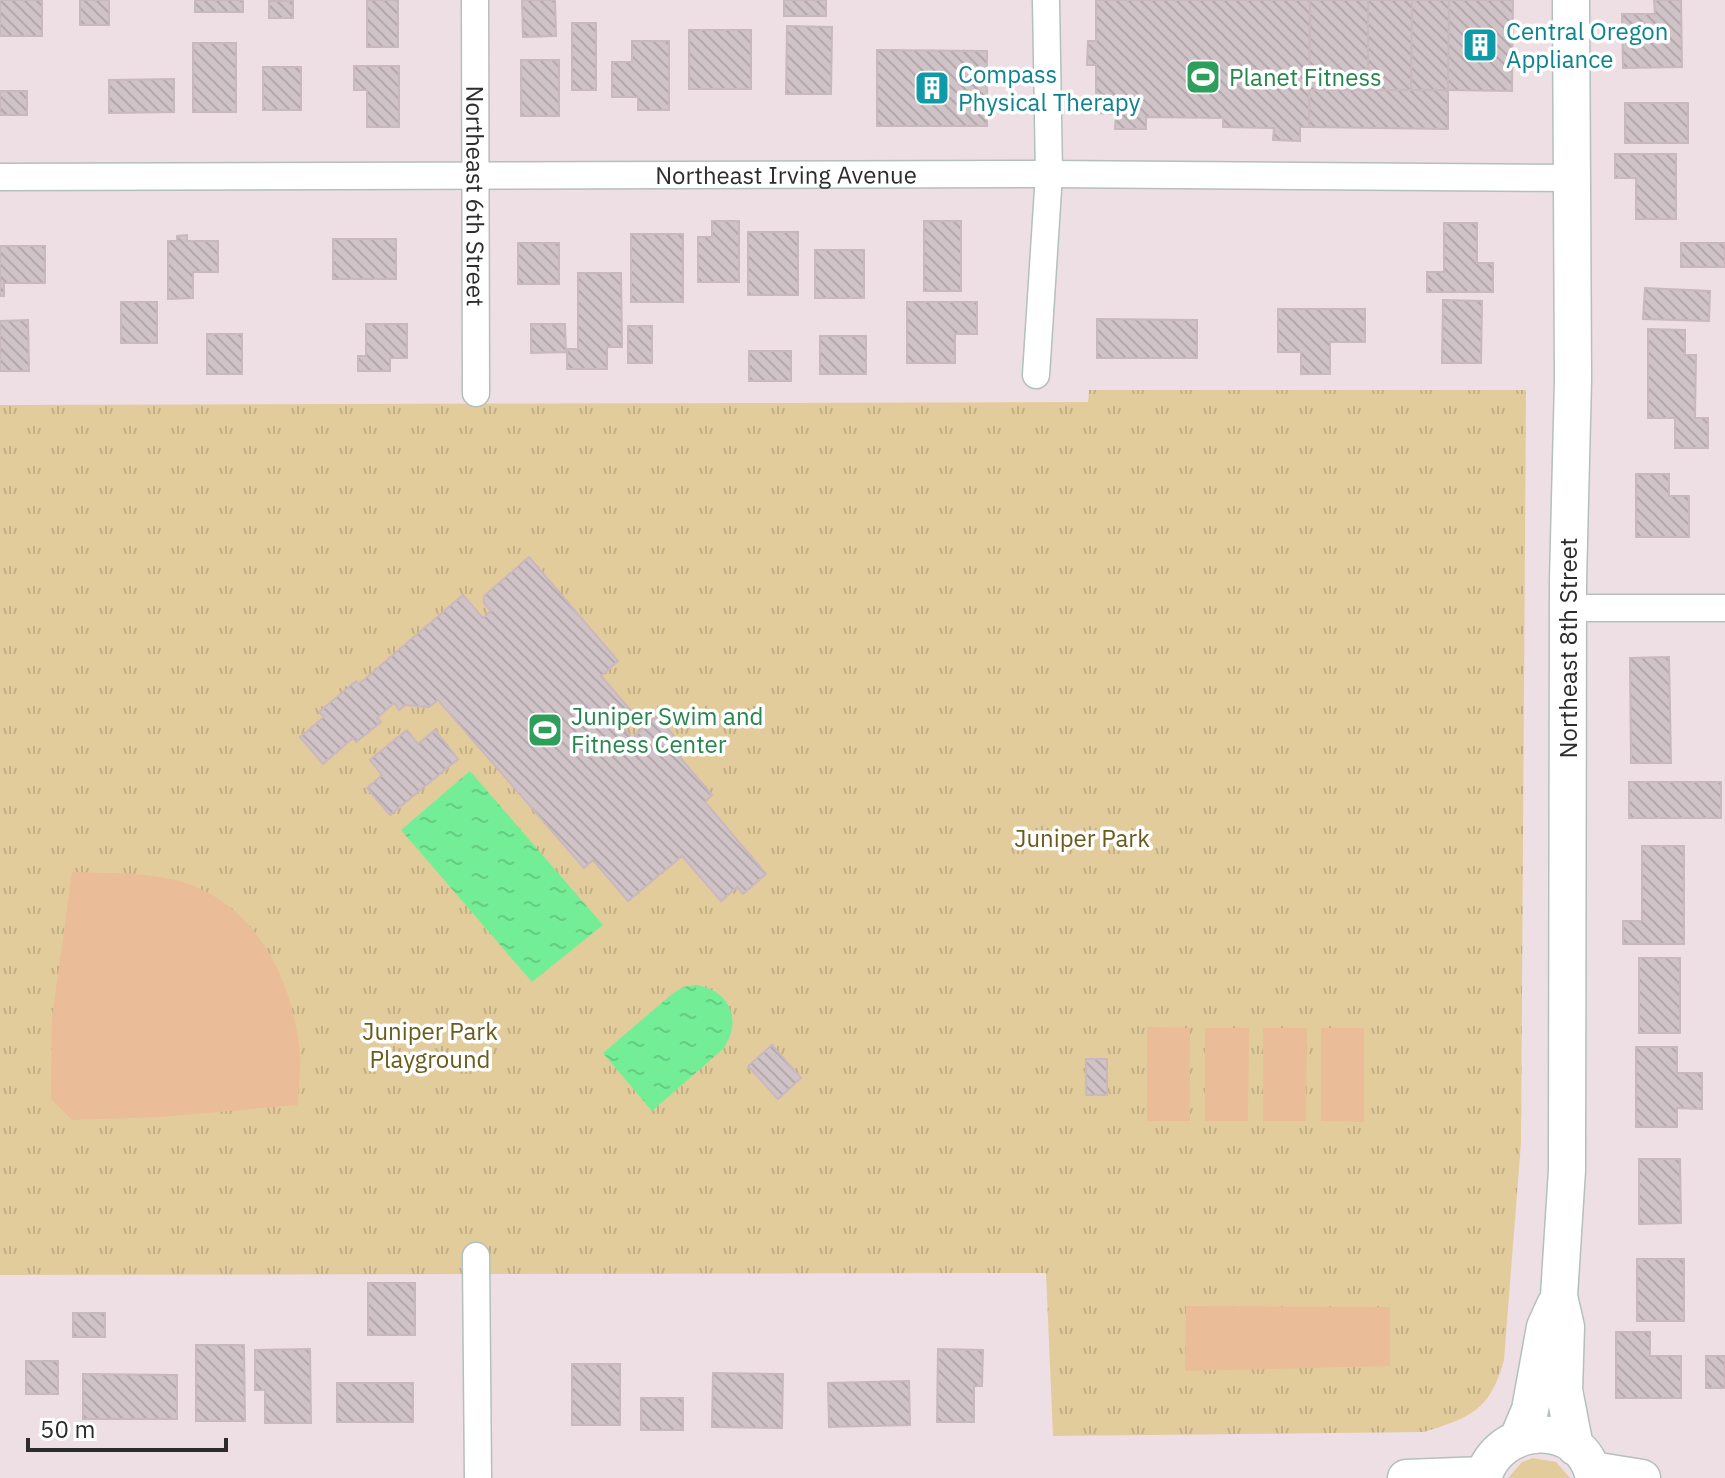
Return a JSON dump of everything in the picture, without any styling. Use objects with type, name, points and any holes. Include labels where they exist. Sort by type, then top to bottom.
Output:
[{"type":"street","name":"Northeast 6th Street","points":[[475,0],[476,393]]},
{"type":"street","points":[[1036,375],[1049,174],[1046,0]]},
{"type":"street","name":"Northeast 8th Street","points":[[1571,0],[1573,380],[1568,608],[1567,1170],[1559,1296],[1566,1327],[1564,1390],[1587,1465]]},
{"type":"street","name":"Northeast Irving Avenue","points":[[0,177],[1049,174],[1573,178]]},
{"type":"street","points":[[1568,608],[1725,608]]},
{"type":"street","points":[[476,1256],[478,1478]]},
{"type":"street","name":"Northeast 8th Street","points":[[1518,1438],[1530,1410],[1545,1327],[1559,1296]]},
{"type":"street","points":[[1406,1478],[1483,1476],[1491,1459],[1503,1446],[1518,1438],[1548,1434],[1563,1439],[1587,1465],[1642,1478]]},
{"type":"green space","name":"Juniper Park","points":[[1089,390],[1526,390],[1521,1143],[1504,1360],[1492,1390],[1477,1409],[1467,1416],[1424,1432],[1053,1436],[1046,1273],[0,1275],[0,405],[1088,402]]},
{"type":"green space","points":[[1533,1458],[1556,1462],[1570,1478],[1508,1478],[1522,1462]]},
{"type":"shaded area","points":[[72,872],[134,874],[181,881],[218,898],[238,915],[270,955],[290,1003],[300,1055],[298,1105],[160,1117],[72,1120],[51,1099],[52,1018]]},
{"type":"shaded area","points":[[1147,1027],[1190,1028],[1190,1121],[1147,1121]]},
{"type":"shaded area","points":[[1205,1028],[1249,1028],[1248,1121],[1205,1121]]},
{"type":"shaded area","points":[[1263,1028],[1307,1028],[1306,1121],[1263,1121]]},
{"type":"shaded area","points":[[1321,1028],[1364,1028],[1364,1122],[1321,1121]]},
{"type":"shaded area","points":[[1186,1306],[1390,1307],[1390,1366],[1185,1371]]},
{"type":"water","points":[[470,771],[603,925],[532,982],[401,830]]},
{"type":"water","points":[[696,985],[717,993],[730,1008],[732,1028],[729,1038],[723,1049],[652,1111],[603,1053],[672,994],[683,987]]},
{"type":"building","points":[[0,0],[42,0],[42,36],[0,36]]},
{"type":"building","points":[[80,0],[109,0],[109,25],[80,25]]},
{"type":"building","points":[[195,0],[243,0],[243,12],[195,12]]},
{"type":"building","points":[[367,0],[398,0],[398,47],[367,47]]},
{"type":"building","points":[[522,0],[555,0],[556,36],[523,37]]},
{"type":"building","points":[[784,0],[826,0],[826,16],[784,16]]},
{"type":"building","name":"Planet Fitness","points":[[1096,0],[1310,0],[1309,127],[1300,127],[1300,141],[1273,140],[1274,128],[1223,127],[1223,118],[1146,117],[1146,129],[1115,129],[1116,114],[1096,113],[1096,65],[1087,65],[1088,41],[1096,41]]},
{"type":"building","points":[[1310,0],[1368,0],[1368,90],[1309,90]]},
{"type":"building","points":[[1368,0],[1412,0],[1411,90],[1368,90]]},
{"type":"building","points":[[1412,0],[1449,0],[1448,90],[1411,90]]},
{"type":"building","name":"Central Oregon Appliance","points":[[1449,0],[1513,0],[1512,91],[1448,90]]},
{"type":"building","points":[[1654,0],[1681,0],[1682,67],[1623,68],[1622,14],[1655,14]]},
{"type":"building","points":[[269,1],[293,1],[293,18],[269,18]]},
{"type":"building","points":[[572,23],[596,23],[596,90],[572,90]]},
{"type":"building","points":[[787,26],[832,27],[831,94],[786,94]]},
{"type":"building","points":[[689,30],[751,30],[751,89],[689,89]]},
{"type":"building","points":[[632,41],[669,41],[669,110],[638,110],[638,97],[612,97],[612,62],[632,62]]},
{"type":"building","points":[[193,43],[236,43],[236,112],[193,112]]},
{"type":"building","name":"Compass Physical Therapy","points":[[877,50],[987,51],[987,126],[877,126]]},
{"type":"building","points":[[521,60],[559,60],[559,116],[521,116]]},
{"type":"building","points":[[354,66],[399,66],[399,127],[367,127],[367,90],[354,90]]},
{"type":"building","points":[[263,67],[301,67],[301,110],[263,110]]},
{"type":"building","points":[[174,79],[174,112],[109,113],[109,80]]},
{"type":"building","points":[[1309,90],[1448,90],[1448,129],[1309,127]]},
{"type":"building","points":[[0,91],[27,91],[27,115],[0,115]]},
{"type":"building","points":[[1625,103],[1688,103],[1688,143],[1625,143]]},
{"type":"building","points":[[1615,154],[1676,154],[1676,219],[1636,219],[1636,178],[1615,178]]},
{"type":"building","points":[[712,221],[739,221],[739,282],[698,282],[698,237],[712,237]]},
{"type":"building","points":[[924,221],[961,221],[961,291],[924,291]]},
{"type":"building","points":[[1444,223],[1477,223],[1477,263],[1493,263],[1493,292],[1427,292],[1427,272],[1444,272]]},
{"type":"building","points":[[748,232],[798,232],[798,295],[748,295]]},
{"type":"building","points":[[631,234],[683,234],[683,302],[631,302]]},
{"type":"building","points":[[187,235],[187,241],[218,241],[218,272],[193,272],[193,298],[168,299],[168,241],[177,241],[177,236]]},
{"type":"building","points":[[333,239],[396,239],[396,279],[333,279]]},
{"type":"building","points":[[518,243],[559,243],[559,284],[518,284]]},
{"type":"building","points":[[1681,243],[1725,243],[1725,267],[1681,267]]},
{"type":"building","points":[[0,246],[45,246],[45,283],[4,283],[4,296],[0,296]]},
{"type":"building","points":[[815,250],[864,250],[864,298],[815,298]]},
{"type":"building","points":[[578,273],[621,273],[622,347],[607,347],[607,369],[567,369],[567,349],[578,349]]},
{"type":"building","points":[[1645,288],[1710,291],[1709,321],[1643,319]]},
{"type":"building","points":[[1443,300],[1482,301],[1481,363],[1442,363]]},
{"type":"building","points":[[121,302],[157,302],[157,343],[121,343]]},
{"type":"building","points":[[907,302],[977,302],[977,334],[955,334],[955,363],[907,363]]},
{"type":"building","points":[[1278,309],[1365,309],[1365,342],[1330,342],[1330,374],[1301,374],[1301,352],[1278,352]]},
{"type":"building","points":[[1097,319],[1197,320],[1197,358],[1097,358]]},
{"type":"building","points":[[28,320],[29,371],[0,371],[0,321]]},
{"type":"building","points":[[366,324],[407,324],[407,358],[390,358],[390,371],[358,371],[358,356],[366,356]]},
{"type":"building","points":[[531,324],[565,324],[566,352],[531,353]]},
{"type":"building","points":[[628,326],[652,326],[652,363],[628,363]]},
{"type":"building","points":[[1648,329],[1685,330],[1685,355],[1696,355],[1695,418],[1708,418],[1708,448],[1675,448],[1675,418],[1648,418]]},
{"type":"building","points":[[207,334],[242,334],[242,374],[207,374]]},
{"type":"building","points":[[820,336],[866,336],[866,374],[820,374]]},
{"type":"building","points":[[749,351],[791,351],[791,381],[749,381]]},
{"type":"building","points":[[1636,474],[1669,474],[1669,496],[1689,496],[1689,537],[1636,537]]},
{"type":"building","name":"Juniper Swim and Fitness Center","points":[[529,557],[618,661],[601,676],[632,712],[620,723],[632,738],[657,716],[685,749],[678,755],[712,795],[705,802],[766,874],[743,894],[737,887],[721,901],[682,856],[628,901],[593,860],[584,868],[438,700],[429,707],[405,705],[399,710],[394,703],[377,718],[381,722],[356,742],[353,738],[323,764],[300,737],[324,717],[319,712],[356,681],[359,684],[463,595],[483,618],[491,611],[484,603],[484,596]]},
{"type":"building","points":[[1669,657],[1671,763],[1631,763],[1630,658]]},
{"type":"building","points":[[407,730],[418,744],[435,730],[458,759],[390,815],[367,788],[382,775],[370,760]]},
{"type":"building","points":[[1629,782],[1721,782],[1721,818],[1629,818]]},
{"type":"building","points":[[1642,846],[1684,846],[1684,944],[1623,944],[1623,921],[1642,921]]},
{"type":"building","points":[[1639,958],[1680,958],[1680,1033],[1639,1033]]},
{"type":"building","points":[[772,1045],[801,1078],[778,1099],[748,1066]]},
{"type":"building","points":[[1636,1047],[1677,1047],[1677,1073],[1702,1073],[1702,1109],[1677,1108],[1677,1127],[1636,1127]]},
{"type":"building","points":[[1086,1059],[1107,1059],[1107,1095],[1086,1095]]},
{"type":"building","points":[[1639,1159],[1680,1159],[1681,1223],[1639,1224]]},
{"type":"building","points":[[1637,1259],[1684,1259],[1684,1321],[1637,1321]]},
{"type":"building","points":[[368,1283],[415,1283],[415,1335],[368,1335]]},
{"type":"building","points":[[73,1313],[105,1313],[105,1337],[73,1337]]},
{"type":"building","points":[[1616,1332],[1650,1332],[1650,1356],[1681,1356],[1681,1398],[1616,1398]]},
{"type":"building","points":[[196,1345],[244,1345],[245,1421],[196,1421]]},
{"type":"building","points":[[310,1349],[311,1423],[265,1423],[265,1390],[255,1390],[255,1350]]},
{"type":"building","points":[[938,1349],[983,1350],[982,1386],[974,1386],[974,1422],[937,1422]]},
{"type":"building","points":[[1706,1356],[1725,1356],[1725,1388],[1706,1388]]},
{"type":"building","points":[[26,1361],[58,1361],[58,1394],[26,1394]]},
{"type":"building","points":[[572,1364],[620,1364],[620,1425],[572,1425]]},
{"type":"building","points":[[713,1373],[783,1374],[782,1428],[712,1427]]},
{"type":"building","points":[[83,1374],[177,1375],[177,1419],[83,1419]]},
{"type":"building","points":[[909,1381],[910,1425],[829,1427],[828,1383]]},
{"type":"building","points":[[337,1383],[413,1383],[413,1422],[337,1422]]},
{"type":"building","points":[[641,1398],[683,1398],[683,1430],[641,1430]]},
{"type":"place","name":"Central Oregon Appliance","points":[[1480,45]]},
{"type":"place","name":"Planet Fitness","points":[[1203,77]]},
{"type":"place","name":"Compass Physical Therapy","points":[[932,88]]},
{"type":"place","name":"Juniper Swim and Fitness Center","points":[[545,730]]},
{"type":"park label","name":"Juniper Park Playground","points":[[430,1045]]}]
